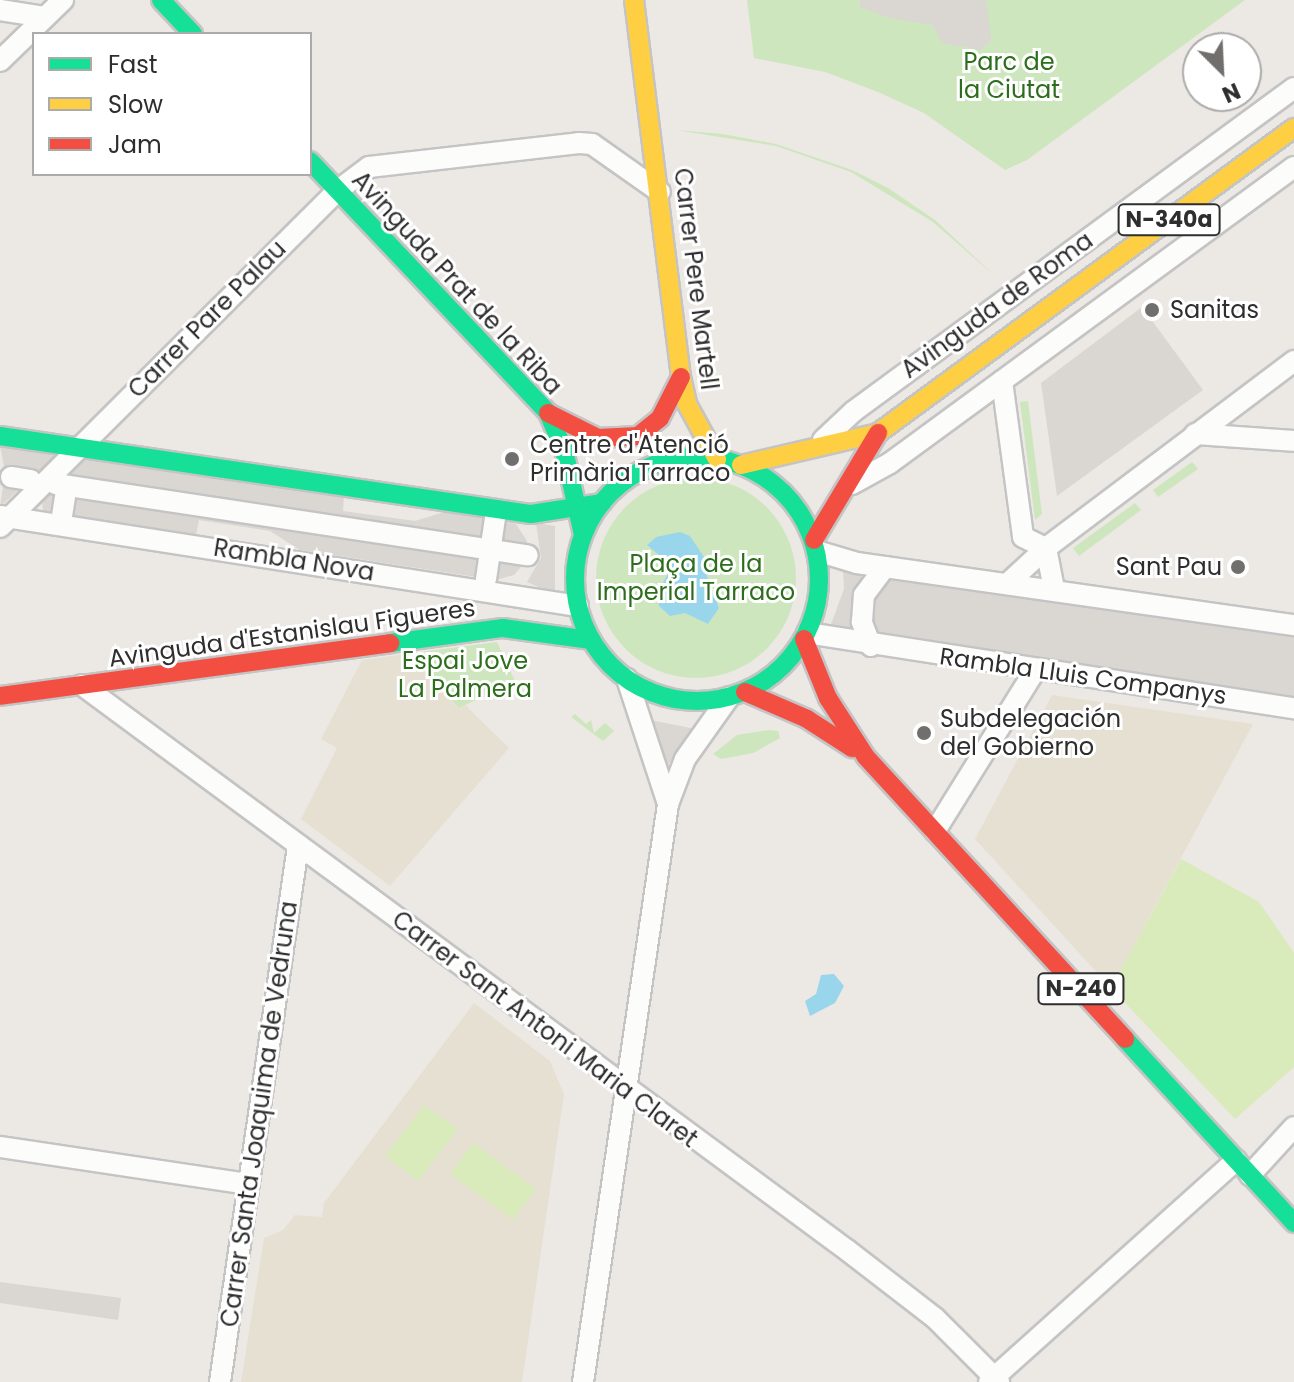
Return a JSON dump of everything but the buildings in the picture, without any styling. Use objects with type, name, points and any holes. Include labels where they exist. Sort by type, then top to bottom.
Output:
[{"type":"main road","points":[[161,0],[191,32]]},
{"type":"main road","name":"Carrer Pere Martell","points":[[634,0],[655,145],[681,377],[687,404],[717,459]]},
{"type":"main road","name":"Avinguda de Roma","points":[[815,546],[878,433],[1294,128]]},
{"type":"main road","name":"Avinguda Prat de la Riba","points":[[312,163],[548,413],[564,450],[583,535]]},
{"type":"main road","points":[[548,413],[598,438],[638,436],[660,418],[681,377]]},
{"type":"main road","name":"Avinguda de Roma","points":[[741,465],[822,442],[878,433]]},
{"type":"main road","points":[[0,436],[511,511],[602,503]]},
{"type":"main road","points":[[717,459],[741,465],[786,494],[815,546],[819,595],[806,636],[783,667],[737,695],[676,700],[627,679],[591,640],[578,606],[575,571],[583,535],[602,503],[624,482],[656,465],[717,459]]},
{"type":"main road","name":"Avinguda d'Estanislau Figueres","points":[[0,696],[503,628],[591,640]]},
{"type":"main road","name":"N-240","points":[[806,636],[828,698],[866,757],[1294,1223]]},
{"type":"main road","name":"N-240","points":[[737,695],[807,719],[866,757]]},
{"type":"street","points":[[0,61],[63,0]]},
{"type":"street","points":[[0,10],[45,17]]},
{"type":"street","name":"Avinguda de Roma","points":[[822,442],[854,411],[1294,88]]},
{"type":"street","name":"Carrer Pare Palau","points":[[77,447],[337,191],[369,167],[592,144],[660,192]]},
{"type":"street","name":"Avinguda de Roma","points":[[850,486],[1002,381],[1294,167]]},
{"type":"street","points":[[1008,583],[1046,548],[1294,361]]},
{"type":"street","points":[[1002,381],[1023,537],[1046,548]]},
{"type":"street","points":[[1195,434],[1294,441]]},
{"type":"street","name":"Rambla Nova","points":[[3,520],[77,447]]},
{"type":"street","name":"Rambla Nova","points":[[62,516],[61,485],[528,555]]},
{"type":"street","points":[[486,579],[495,518]]},
{"type":"street","name":"Rambla Nova","points":[[3,520],[578,606]]},
{"type":"street","points":[[815,546],[885,567],[1294,625]]},
{"type":"street","points":[[1046,548],[1054,589]]},
{"type":"street","points":[[871,646],[862,622],[862,603],[869,582],[885,567]]},
{"type":"street","name":"Rambla Lluis Companys","points":[[806,636],[1294,708]]},
{"type":"street","points":[[935,831],[1036,669]]},
{"type":"street","points":[[627,679],[668,804]]},
{"type":"street","name":"Carrer Sant Antoni Maria Claret","points":[[82,685],[935,1318],[994,1380]]},
{"type":"street","points":[[583,1382],[668,804],[685,759],[737,695]]},
{"type":"street","name":"Carrer Santa Joaquima de Vedruna","points":[[220,1382],[298,846]]},
{"type":"street","points":[[994,1380],[1294,1127]]},
{"type":"street","points":[[0,1147],[247,1184]]},
{"type":"shaded area","points":[[860,0],[986,0],[991,40],[981,50],[942,43],[933,25],[889,18],[860,7]]},
{"type":"shaded area","points":[[1142,307],[1203,390],[1057,496],[1041,383]]},
{"type":"shaded area","points":[[0,445],[55,456],[0,507],[5,472]]},
{"type":"shaded area","points":[[84,460],[344,496],[343,511],[415,521],[444,512],[516,524],[527,541],[527,560],[514,575],[496,580],[300,550],[270,531],[199,520],[196,535],[43,512],[42,498]]},
{"type":"shaded area","points":[[536,523],[555,526],[555,594],[527,582],[541,558]]},
{"type":"shaded area","points":[[843,568],[871,573],[863,634],[830,627],[844,589]]},
{"type":"shaded area","points":[[888,575],[1294,634],[1294,700],[886,638],[873,631],[869,597]]},
{"type":"shaded area","points":[[413,653],[457,708],[465,705],[509,748],[390,886],[301,819],[337,748],[321,739],[362,660]]},
{"type":"shaded area","points":[[1052,695],[1253,724],[1111,988],[975,839]]},
{"type":"shaded area","points":[[651,720],[695,729],[664,770]]},
{"type":"shaded area","points":[[474,1003],[550,1061],[564,1094],[522,1382],[241,1382],[264,1238],[283,1230],[295,1215],[322,1217],[324,1203]]},
{"type":"shaded area","points":[[0,1282],[121,1298],[118,1320],[0,1303]]},
{"type":"green space","name":"Parc de la Ciutat","points":[[747,0],[1245,0],[1201,32],[1182,32],[1182,46],[1027,160],[1005,170],[924,113],[878,92],[825,72],[754,58]]},
{"type":"green space","points":[[676,130],[723,134],[776,144],[852,170],[888,188],[935,220],[996,277],[933,222],[851,172],[776,146]]},
{"type":"green space","points":[[1028,401],[1042,514],[1035,520],[1020,402]]},
{"type":"green space","points":[[1192,462],[1198,469],[1158,497],[1153,490]]},
{"type":"green space","name":"Plaça de la Imperial Tarraco","points":[[696,478],[734,485],[767,507],[789,540],[796,578],[789,616],[767,649],[734,671],[696,678],[658,671],[625,649],[603,616],[596,578],[603,540],[625,507],[658,485]]},
{"type":"green space","points":[[1135,503],[1141,510],[1079,556],[1073,548]]},
{"type":"green space","name":"Espai Jove La Palmera","points":[[497,642],[516,683],[458,708],[413,653]]},
{"type":"green space","points":[[575,714],[586,724],[591,720],[594,733],[605,723],[614,731],[603,741],[571,717]]},
{"type":"green space","points":[[778,731],[780,738],[753,753],[721,759],[713,754],[737,735]]},
{"type":"green space","points":[[1181,859],[1259,902],[1294,953],[1294,1067],[1235,1119],[1111,988]]},
{"type":"green space","points":[[424,1105],[458,1129],[418,1181],[385,1156]]},
{"type":"green space","points":[[473,1143],[536,1189],[513,1220],[450,1174]]},
{"type":"water","points":[[680,532],[690,536],[710,566],[707,576],[719,608],[708,624],[685,613],[670,616],[659,606],[657,594],[672,566],[647,545],[656,537]]},
{"type":"water","points":[[834,974],[844,986],[835,1003],[810,1016],[805,1001],[816,994],[821,975]]},
{"type":"traffic: fast","points":[[161,0],[191,32]]},
{"type":"traffic: fast","points":[[312,163],[548,413],[564,450],[583,535]]},
{"type":"traffic: fast","points":[[0,436],[531,514],[602,503]]},
{"type":"traffic: fast","points":[[697,457],[721,459],[744,466],[784,492],[810,532],[817,555],[819,579],[817,603],[810,626],[784,666],[744,692],[721,699],[697,701],[673,699],[650,692],[610,666],[584,626],[577,603],[575,579],[577,555],[584,532],[610,492],[650,466],[673,459],[697,457]]},
{"type":"traffic: fast","points":[[390,643],[503,628],[591,640]]},
{"type":"traffic: fast","points":[[1125,1039],[1294,1223]]},
{"type":"traffic: slow","points":[[634,0],[681,377],[687,404],[717,459]]},
{"type":"traffic: slow","points":[[741,465],[878,433],[1294,128]]},
{"type":"traffic: jam","points":[[548,413],[598,438],[638,436],[660,418],[681,377]]},
{"type":"traffic: jam","points":[[814,540],[878,433]]},
{"type":"traffic: jam","points":[[804,639],[828,698],[866,757],[1125,1039]]},
{"type":"traffic: jam","points":[[0,696],[390,643]]},
{"type":"traffic: jam","points":[[745,692],[807,719],[852,748]]},
{"type":"place","name":"Sanitas","points":[[1152,310]]},
{"type":"place","name":"Centre d'Atenció Primària Tarraco","points":[[512,459]]},
{"type":"place","name":"Sant Pau","points":[[1238,567]]},
{"type":"place","name":"Subdelegación del Gobierno","points":[[924,733]]}]
